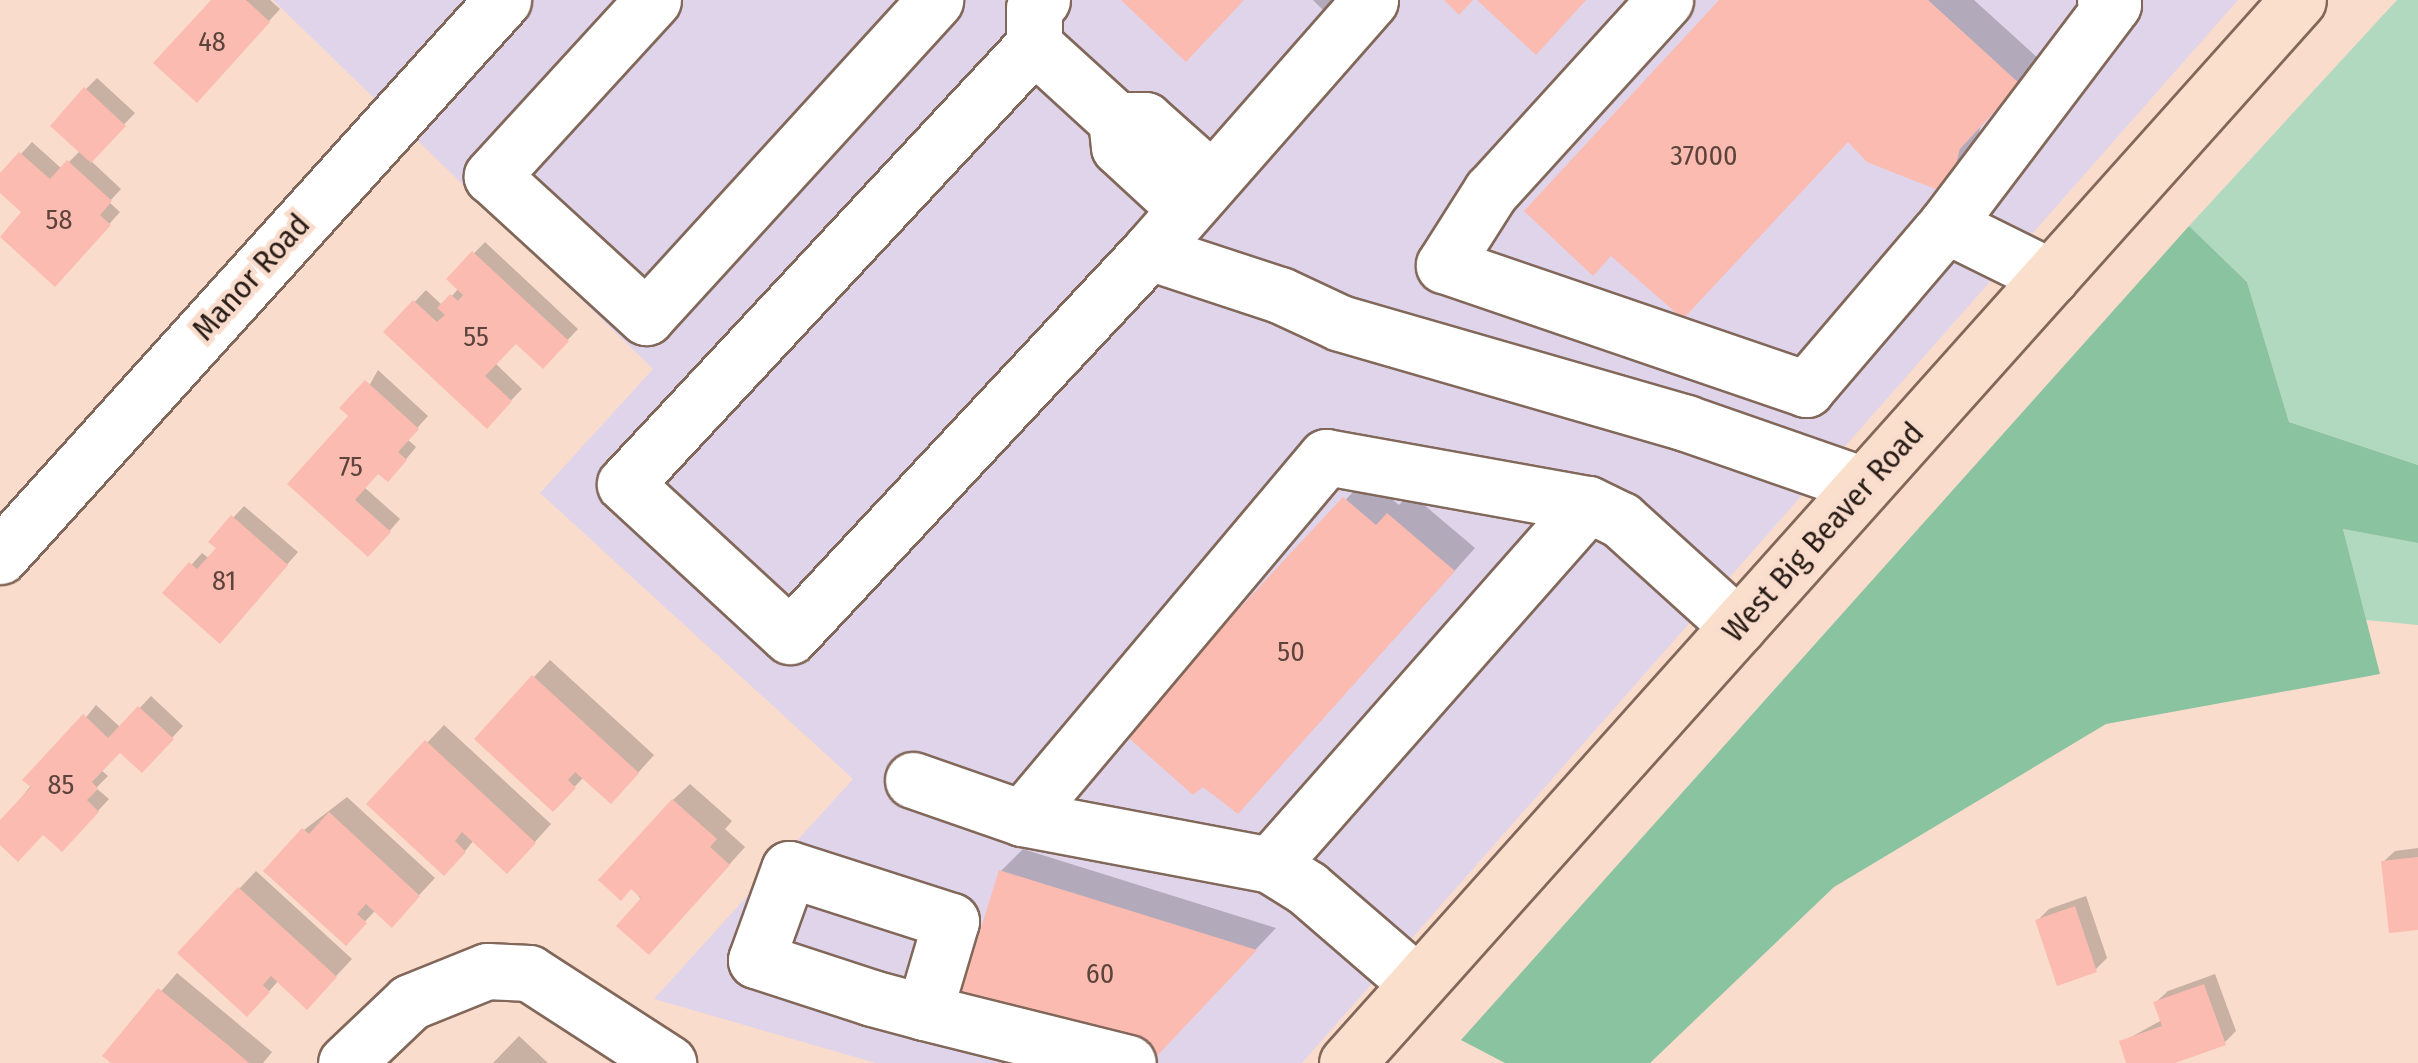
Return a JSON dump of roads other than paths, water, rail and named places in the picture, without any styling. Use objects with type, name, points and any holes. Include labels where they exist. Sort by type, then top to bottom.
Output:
[{"type":"main road","name":"West Big Beaver Road","points":[[1347,1063],[2298,0]]},
{"type":"street","name":"Manor Road","points":[[0,556],[503,0]]},
{"type":"street","points":[[653,0],[492,176],[646,317],[935,0]]},
{"type":"street","points":[[959,0],[967,0]]},
{"type":"street","points":[[1196,191],[1144,120],[1116,120],[1038,22],[625,484],[790,636],[1149,252],[1196,191],[1370,0]]},
{"type":"street","points":[[1665,0],[1491,191],[1444,265],[1806,390],[1946,225],[2113,4],[2105,0]]},
{"type":"street","points":[[1946,225],[2051,277]]},
{"type":"street","points":[[1149,252],[1280,295],[1340,323],[1686,424],[1864,485]]},
{"type":"street","points":[[1686,424],[1712,358]]},
{"type":"street","points":[[1022,818],[1326,458],[1588,504],[1621,520],[1738,626]]},
{"type":"street","points":[[1270,865],[1588,504]]},
{"type":"street","points":[[914,780],[1022,818],[1270,865],[1308,888],[1418,983]]},
{"type":"street","points":[[346,1063],[410,1002],[487,971],[529,973],[668,1063]]},
{"type":"street","points":[[924,1012],[1128,1063]]}]
